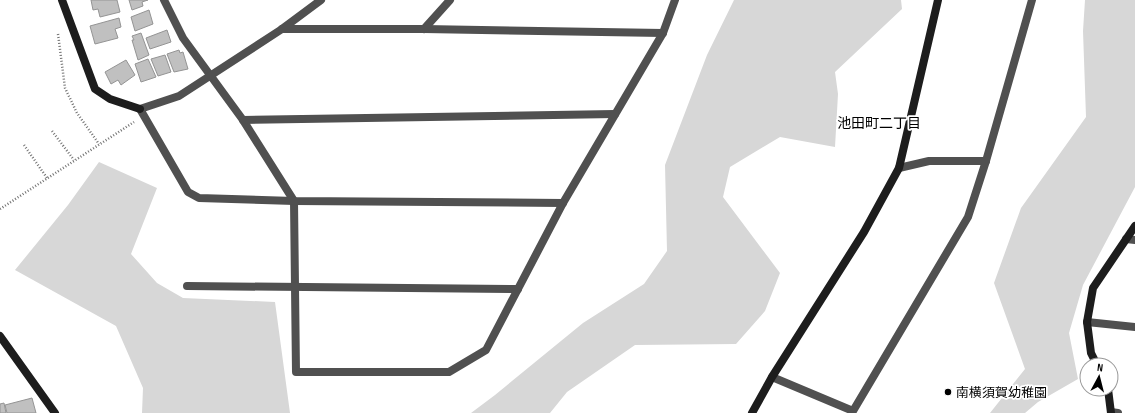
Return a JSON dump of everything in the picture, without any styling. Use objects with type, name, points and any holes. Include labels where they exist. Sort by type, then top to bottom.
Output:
[{"type":"street","points":[[62,0],[95,89],[110,99],[142,112],[188,192],[199,198],[294,201],[563,203]]},
{"type":"street","points":[[164,0],[183,38],[243,120],[294,201],[296,372],[449,372],[486,350],[563,203],[663,33],[675,0]]},
{"type":"street","points":[[142,112],[179,96],[210,74],[282,29],[321,0]]},
{"type":"street","points":[[424,29],[450,0]]},
{"type":"street","points":[[752,413],[772,376],[864,232],[898,168],[938,0]]},
{"type":"street","points":[[772,376],[853,411],[968,217],[986,161],[1032,0]]},
{"type":"street","points":[[282,29],[424,29],[663,33]]},
{"type":"street","points":[[243,120],[616,114]]},
{"type":"street","points":[[898,168],[929,161],[986,161]]},
{"type":"street","points":[[1093,357],[1091,353],[1087,322],[1093,288],[1135,226]]},
{"type":"street","points":[[1126,239],[1135,240]]},
{"type":"street","points":[[187,286],[518,289]]},
{"type":"street","points":[[1087,322],[1135,327]]},
{"type":"street","points":[[0,336],[55,413]]},
{"type":"street","points":[[1110,397],[1113,413]]},
{"type":"path","points":[[58,34],[65,88],[77,113],[99,144]]},
{"type":"path","points":[[0,209],[99,144],[142,112]]},
{"type":"path","points":[[52,130],[74,160]]},
{"type":"path","points":[[24,145],[47,178]]},
{"type":"shaded area","points":[[734,0],[901,0],[902,9],[835,72],[838,94],[835,147],[780,137],[730,167],[723,197],[780,273],[765,311],[736,344],[635,345],[567,392],[550,413],[471,413],[583,323],[644,284],[667,251],[665,165],[707,55]]},
{"type":"shaded area","points":[[1085,0],[1135,0],[1135,187],[1083,285],[1069,333],[1078,379],[1038,402],[1025,413],[990,413],[1025,369],[994,283],[1021,208],[1086,117],[1083,31]]},
{"type":"shaded area","points":[[99,162],[157,188],[131,254],[157,283],[183,298],[275,302],[290,413],[142,413],[143,388],[116,326],[15,270],[68,205]]},
{"type":"building","points":[[91,0],[117,0],[120,12],[100,17],[98,9],[93,10]]},
{"type":"building","points":[[129,0],[148,0],[142,2],[143,6],[132,10]]},
{"type":"building","points":[[149,10],[153,24],[135,31],[131,17]]},
{"type":"building","points":[[119,18],[121,27],[115,29],[118,38],[95,44],[90,26]]},
{"type":"building","points":[[167,30],[171,42],[150,49],[146,38]]},
{"type":"building","points":[[141,33],[149,55],[138,60],[132,36]]},
{"type":"building","points":[[179,50],[180,53],[183,52],[188,69],[174,72],[167,54]]},
{"type":"building","points":[[165,55],[171,72],[158,76],[151,59]]},
{"type":"building","points":[[148,59],[156,77],[141,82],[135,64]]},
{"type":"building","points":[[126,60],[135,75],[121,85],[118,80],[111,84],[105,72]]},
{"type":"building","points":[[32,398],[36,413],[7,413],[5,405]]},
{"type":"building","points":[[4,403],[6,413],[0,413],[0,404]]},
{"type":"place","name":"南横須賀幼稚園","points":[[948,392]]},
{"type":"district","name":"池田町二丁目","points":[[879,123]]}]
